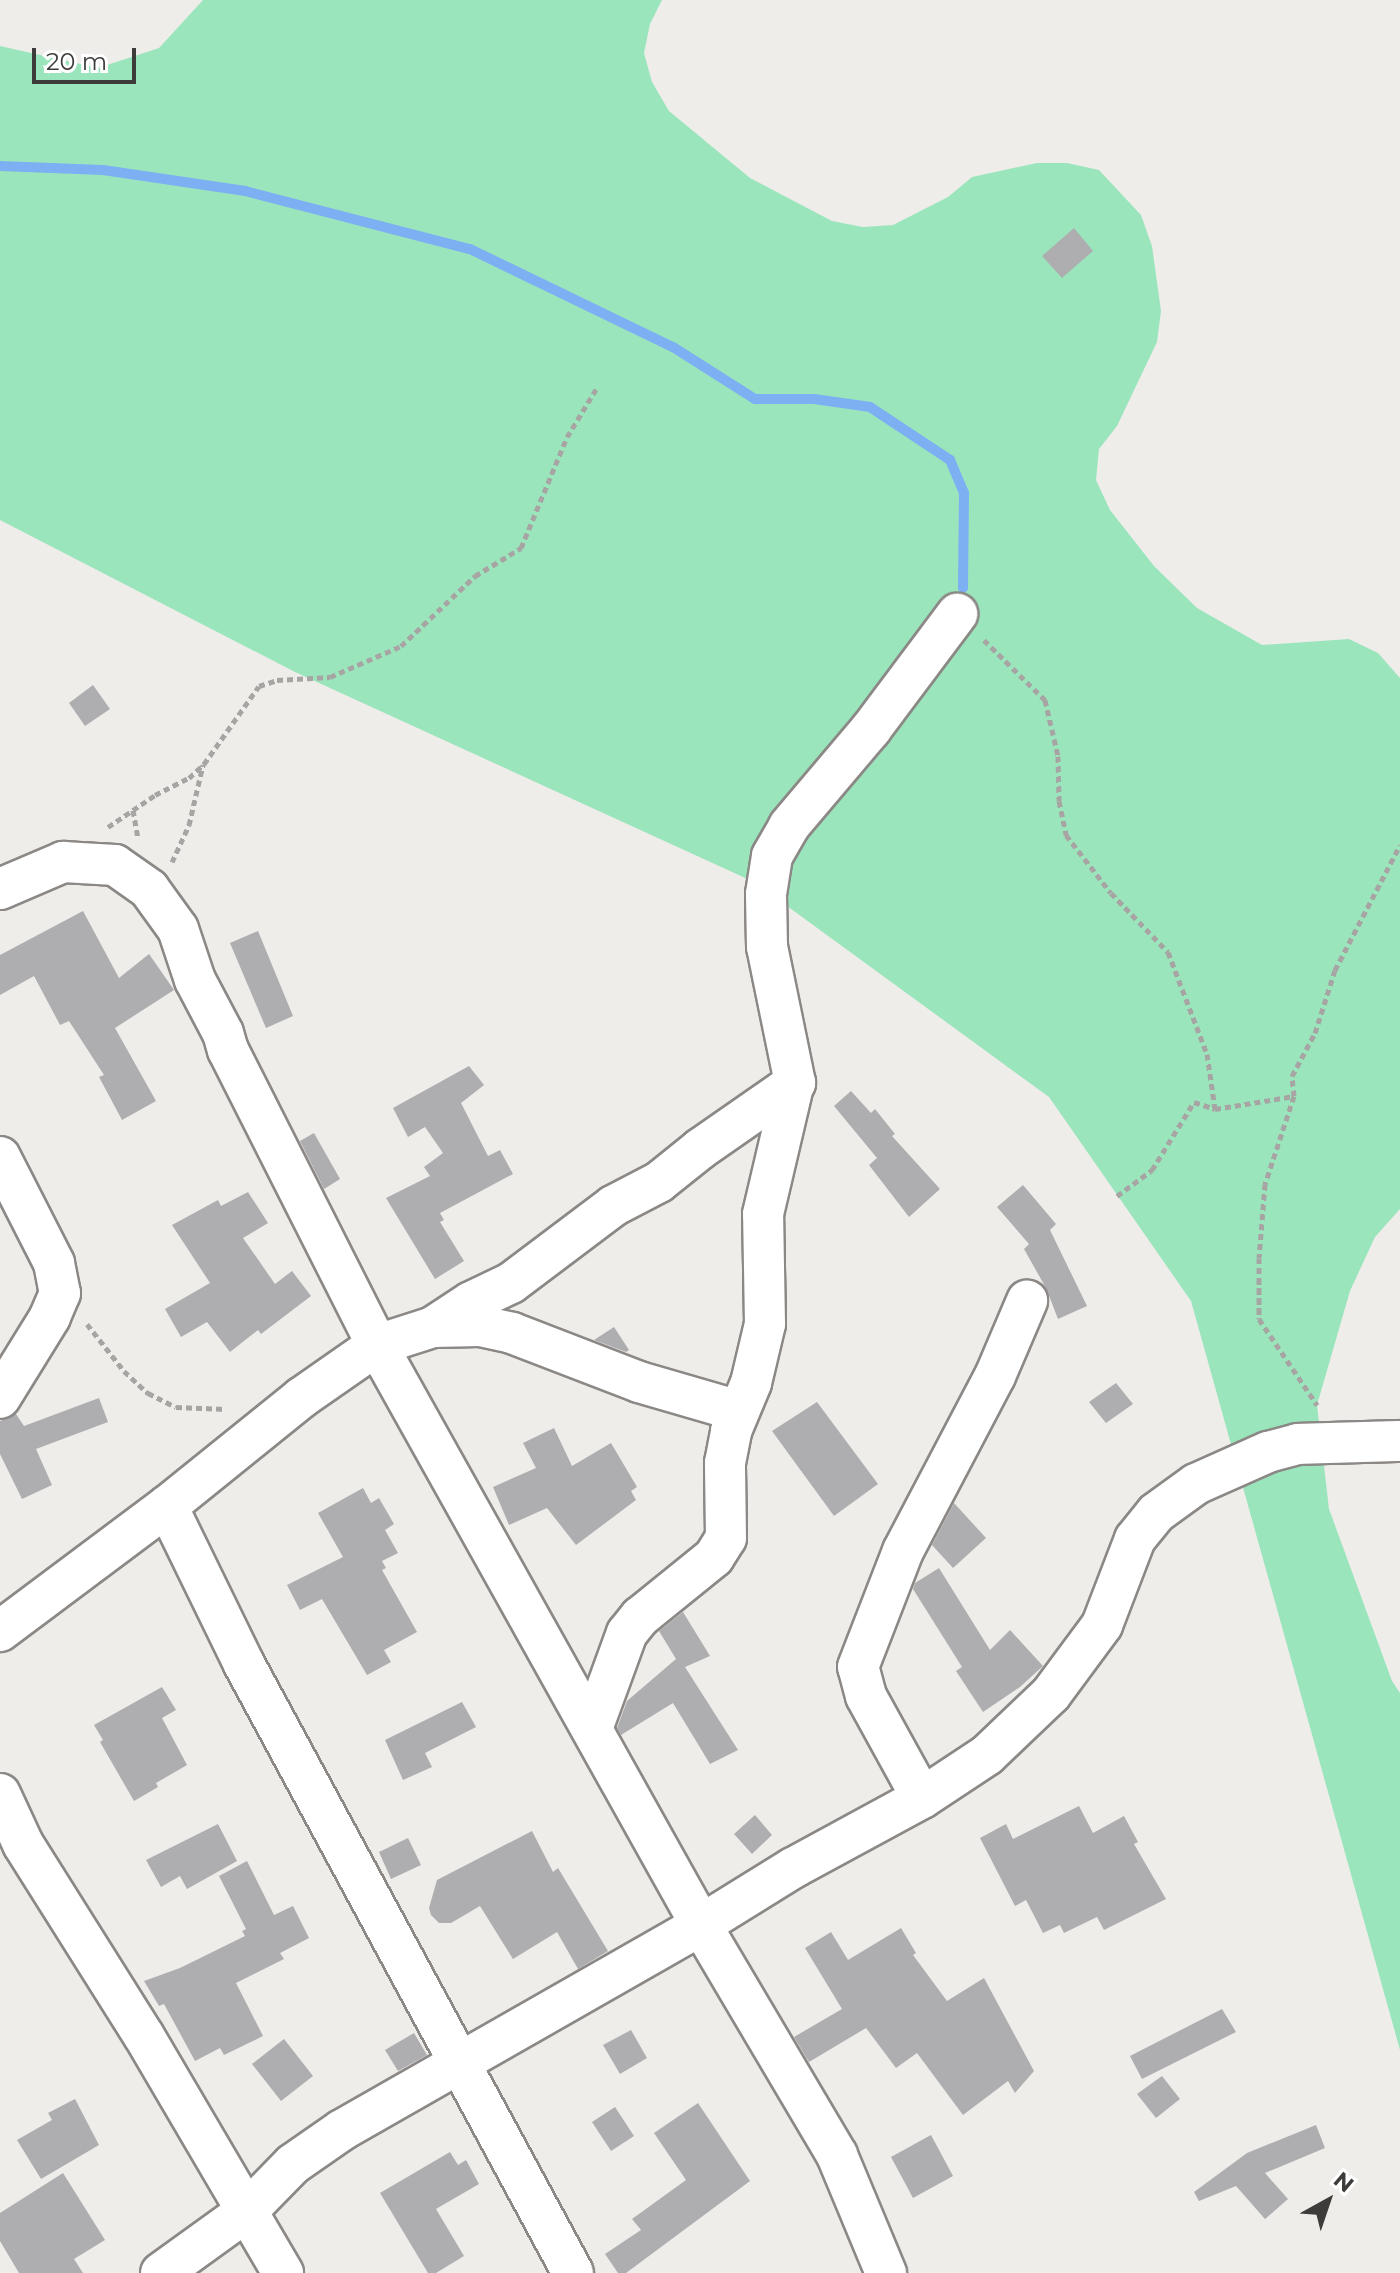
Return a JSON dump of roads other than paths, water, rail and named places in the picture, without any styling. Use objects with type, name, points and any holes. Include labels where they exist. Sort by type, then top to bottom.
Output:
[{"type":"street","points":[[592,1729],[627,1633],[640,1617],[723,1547],[727,1517],[725,1463],[731,1431],[751,1383],[765,1324],[763,1214],[795,1078],[767,947],[766,894],[772,856],[789,826],[880,718],[957,614]]},
{"type":"street","points":[[0,889],[63,862],[115,865],[149,889],[178,929],[195,980],[223,1033],[228,1050],[377,1345],[701,1925],[837,2155],[886,2273]]},
{"type":"street","points":[[0,1631],[167,1506],[301,1398],[377,1345],[433,1327],[471,1302],[511,1283],[613,1206],[659,1182],[737,1122],[793,1086]]},
{"type":"street","points":[[0,1157],[54,1263],[60,1293],[50,1317],[0,1398]]},
{"type":"street","points":[[922,1798],[866,1696],[858,1667],[903,1551],[995,1376],[1027,1301]]},
{"type":"street","points":[[433,1327],[480,1326],[512,1333],[639,1382],[739,1411]]},
{"type":"street","points":[[161,2273],[247,2211],[293,2164],[342,2130],[456,2062],[701,1925],[793,1868],[922,1798],[987,1755],[1051,1694],[1102,1625],[1135,1539],[1156,1513],[1196,1484],[1268,1452],[1298,1444],[1400,1441]]},
{"type":"street","points":[[167,1506],[244,1664],[367,1888],[456,2062],[573,2273]]},
{"type":"street","points":[[0,1794],[23,1844],[144,2036],[283,2273]]},
{"type":"waterway","points":[[0,166],[103,170],[245,191],[470,249],[673,347],[755,399],[814,399],[870,407],[950,460],[964,493],[963,588]]}]
